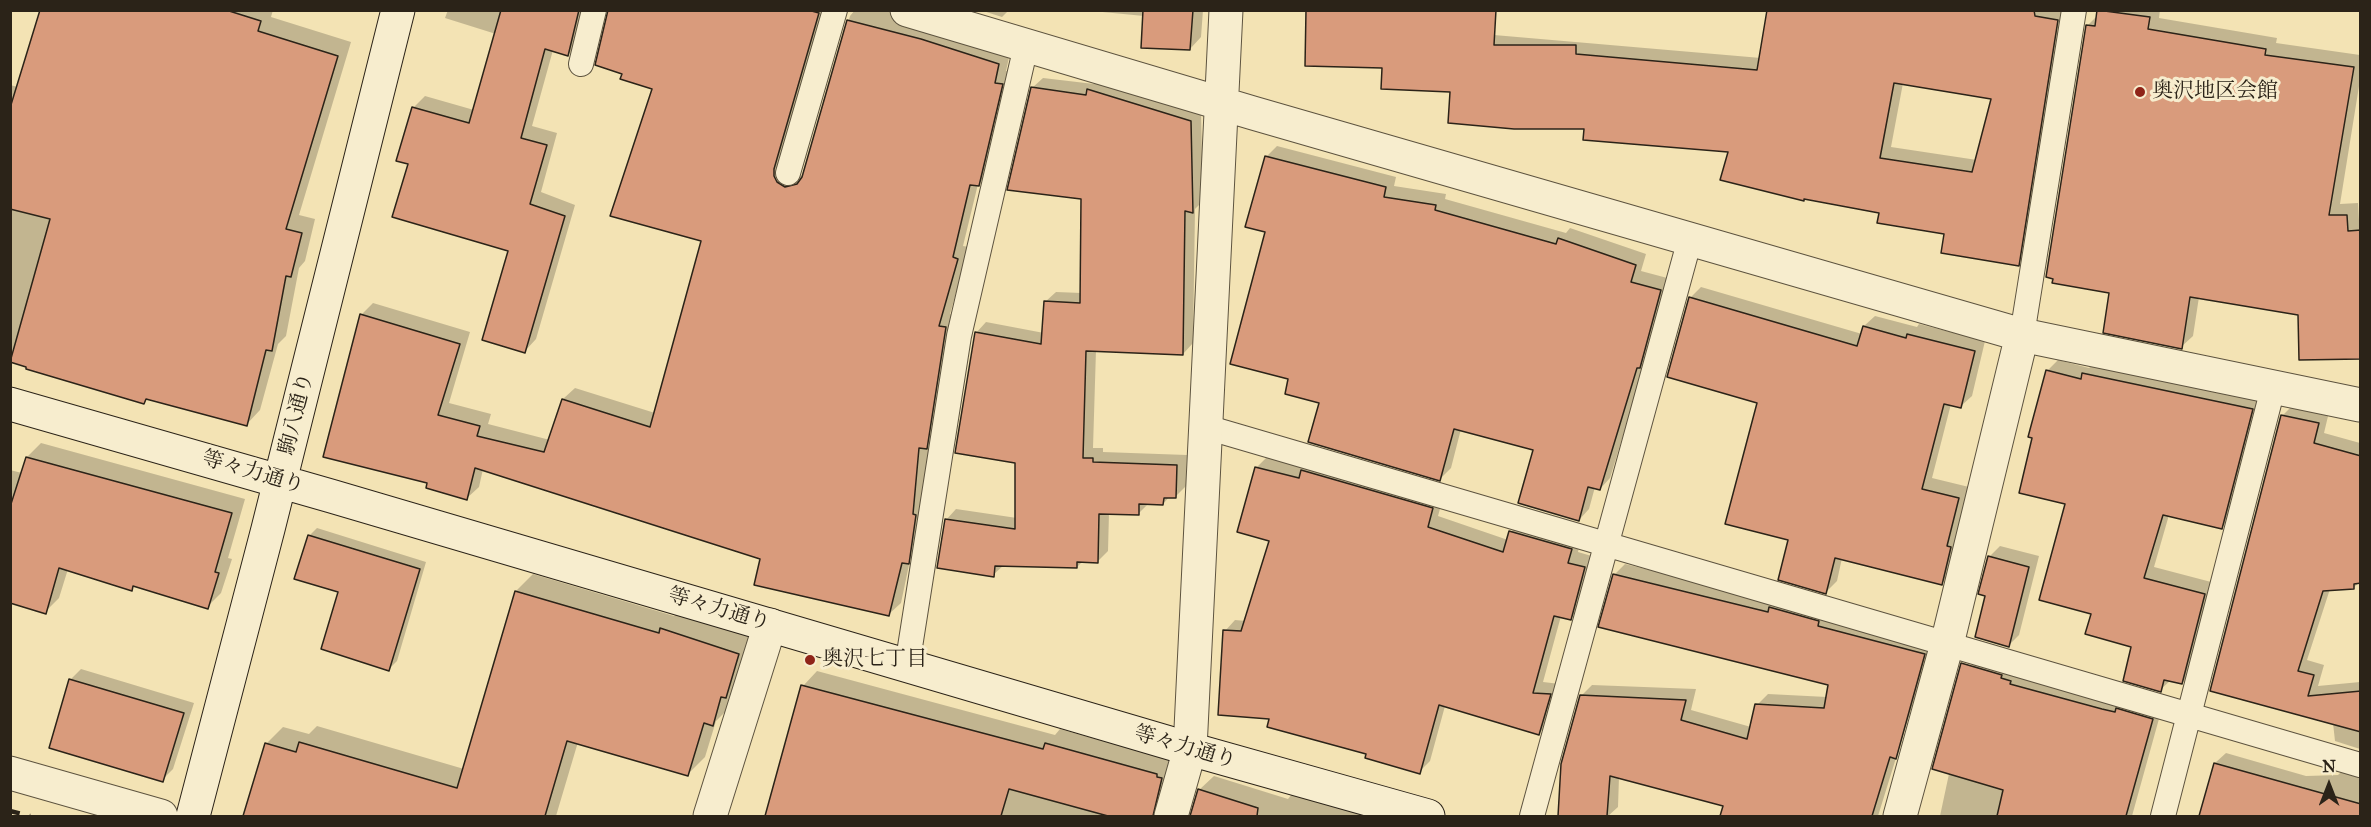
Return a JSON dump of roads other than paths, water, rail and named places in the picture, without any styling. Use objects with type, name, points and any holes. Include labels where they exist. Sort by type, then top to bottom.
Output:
[{"type":"street","name":"駒八通り","points":[[193,816],[398,10]]},
{"type":"street","points":[[907,10],[1222,104],[2022,335],[2361,405]]},
{"type":"street","points":[[1171,816],[1190,749],[1226,10]]},
{"type":"street","points":[[1900,816],[1947,644],[2022,335]]},
{"type":"street","name":"等々力通り","points":[[10,404],[280,481],[1190,749],[1428,816]]},
{"type":"street","points":[[710,816],[770,625]]},
{"type":"street","points":[[10,773],[161,816]]},
{"type":"lane","points":[[581,64],[594,10]]},
{"type":"lane","points":[[788,173],[836,10]]},
{"type":"lane","points":[[2022,335],[2074,10]]},
{"type":"lane","points":[[907,666],[960,336],[1026,46]]},
{"type":"lane","points":[[1532,816],[1690,239]]},
{"type":"lane","points":[[2163,816],[2273,388]]},
{"type":"lane","points":[[1206,427],[2361,765]]},
{"type":"railway","points":[[10,811],[30,816]]},
{"type":"place","name":"奥沢地区会館","points":[[2140,92]]},
{"type":"place","name":"奥沢七丁目","points":[[810,660]]}]
